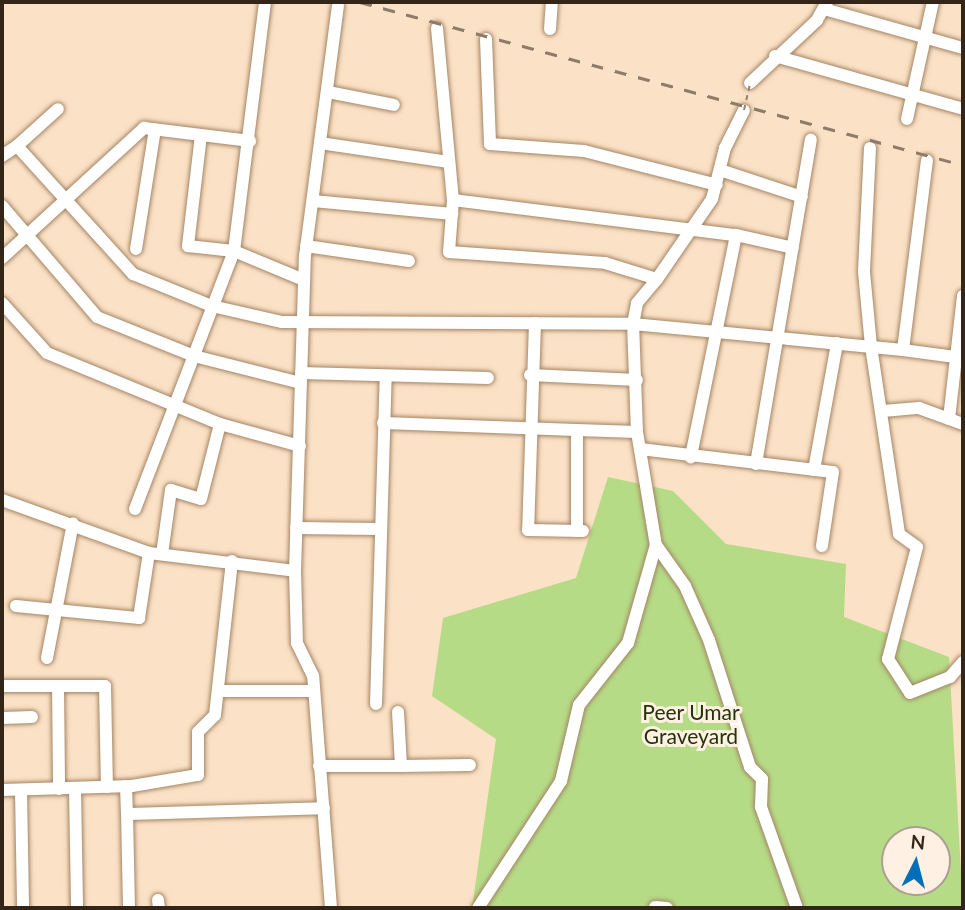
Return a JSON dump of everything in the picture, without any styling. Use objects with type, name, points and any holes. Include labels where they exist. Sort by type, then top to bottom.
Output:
[{"type":"street","points":[[135,509],[234,251],[250,141],[265,2]]},
{"type":"street","points":[[550,29],[552,2]]},
{"type":"street","points":[[907,119],[933,2]]},
{"type":"street","points":[[750,83],[825,5],[963,48]]},
{"type":"street","points":[[331,908],[313,691],[297,643],[295,571],[300,446],[300,320],[306,246],[338,6]]},
{"type":"street","points":[[437,28],[453,200],[449,252],[605,263],[657,279]]},
{"type":"street","points":[[486,39],[490,144],[584,152],[717,185]]},
{"type":"street","points":[[775,56],[963,109]]},
{"type":"street","points":[[328,92],[394,105]]},
{"type":"street","points":[[2,156],[58,109]]},
{"type":"street","points":[[478,908],[561,781],[579,705],[628,643],[656,545],[637,432],[633,324],[637,303],[693,230],[717,185],[720,170],[744,110]]},
{"type":"street","points":[[2,258],[138,131],[155,129],[250,141]]},
{"type":"street","points":[[136,248],[155,129]]},
{"type":"street","points":[[201,135],[188,246],[234,251],[304,279]]},
{"type":"street","points":[[756,464],[811,140]]},
{"type":"street","points":[[320,142],[449,162]]},
{"type":"street","points":[[17,146],[133,274],[212,306],[300,320],[633,324],[871,346],[960,358]]},
{"type":"street","points":[[870,148],[864,272],[871,346],[883,411],[899,534],[917,547],[888,659],[910,693],[950,677],[963,662]]},
{"type":"street","points":[[903,350],[927,161]]},
{"type":"street","points":[[720,170],[802,197]]},
{"type":"street","points":[[453,200],[736,235],[793,248]]},
{"type":"street","points":[[313,201],[452,214]]},
{"type":"street","points":[[2,206],[97,317],[194,356],[301,378],[488,378]]},
{"type":"street","points":[[691,457],[736,235]]},
{"type":"street","points":[[306,246],[409,261]]},
{"type":"street","points":[[949,419],[960,358],[963,296]]},
{"type":"street","points":[[2,303],[47,353],[220,424],[300,446]]},
{"type":"street","points":[[535,323],[527,429],[528,530],[581,531],[577,430]]},
{"type":"street","points":[[814,470],[837,343]]},
{"type":"street","points":[[530,375],[637,380]]},
{"type":"street","points":[[376,704],[378,529],[386,376]]},
{"type":"street","points":[[883,411],[919,408],[963,424]]},
{"type":"street","points":[[383,423],[637,432]]},
{"type":"street","points":[[16,606],[54,612],[139,618],[171,490],[201,499],[220,424]]},
{"type":"street","points":[[640,449],[833,472],[822,547]]},
{"type":"street","points":[[2,500],[155,554],[232,561],[295,571]]},
{"type":"street","points":[[47,658],[73,523]]},
{"type":"street","points":[[296,528],[378,529]]},
{"type":"street","points":[[656,545],[685,586],[709,640],[750,767],[762,779],[761,807],[797,908]]},
{"type":"street","points":[[2,790],[126,786],[198,775],[198,732],[215,715],[232,561]]},
{"type":"street","points":[[58,686],[60,789]]},
{"type":"street","points":[[2,687],[105,686],[107,787]]},
{"type":"street","points":[[218,691],[313,691]]},
{"type":"street","points":[[398,712],[401,766]]},
{"type":"street","points":[[2,718],[32,718]]},
{"type":"street","points":[[319,766],[470,765]]},
{"type":"street","points":[[126,786],[129,908]]},
{"type":"street","points":[[75,789],[77,908]]},
{"type":"street","points":[[21,790],[23,908]]},
{"type":"street","points":[[127,814],[324,808]]},
{"type":"path","points":[[744,110],[750,83]]},
{"type":"green space","name":"Peer Umar Graveyard","points":[[608,477],[673,491],[726,544],[846,564],[844,617],[949,657],[963,908],[472,908],[496,739],[432,696],[443,618],[576,578]]},
{"type":"railway","points":[[360,2],[963,165]]}]
